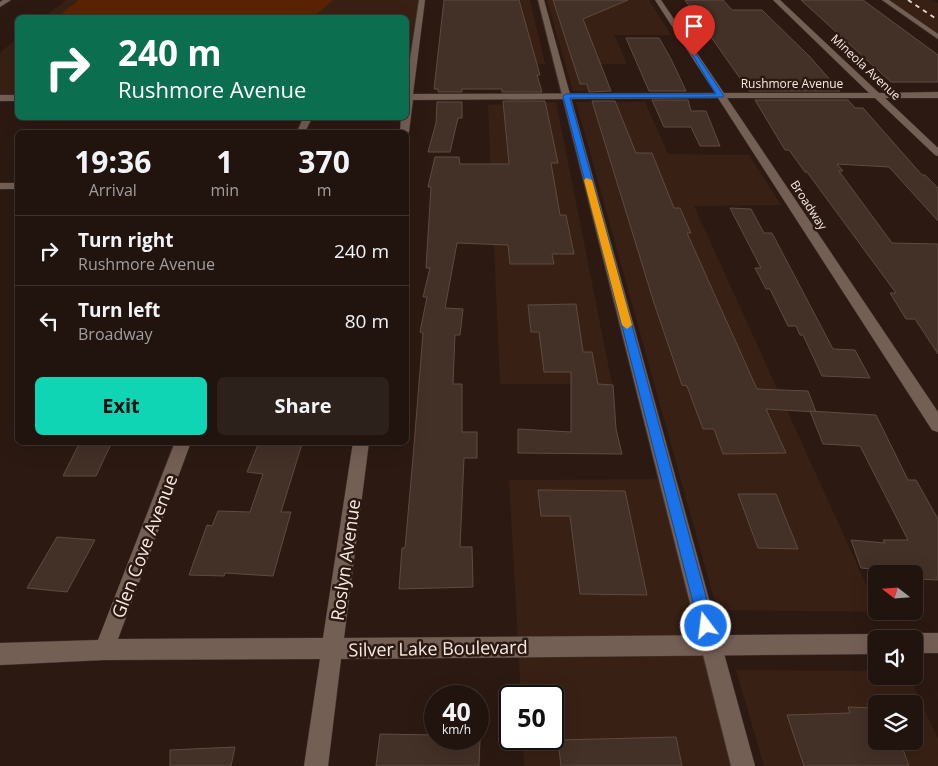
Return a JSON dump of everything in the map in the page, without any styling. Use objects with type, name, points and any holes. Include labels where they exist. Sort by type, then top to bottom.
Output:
[{"type":"street","points":[[0,6],[8,0]]},
{"type":"street","points":[[409,90],[422,0]]},
{"type":"street","points":[[541,0],[743,766]]},
{"type":"street","name":"Broadway","points":[[658,0],[938,425]]},
{"type":"street","name":"Mineola Avenue","points":[[776,0],[938,153]]},
{"type":"street","points":[[885,0],[938,37]]},
{"type":"street","name":"Rushmore Avenue","points":[[409,97],[938,95]]},
{"type":"street","points":[[0,98],[15,98]]},
{"type":"street","points":[[0,186],[15,186]]},
{"type":"street","name":"Glen Cove Avenue","points":[[104,650],[183,445]]},
{"type":"street","name":"Roslyn Avenue","points":[[316,766],[361,445]]},
{"type":"street","points":[[923,643],[938,643]]},
{"type":"street","name":"Silver Lake Boulevard","points":[[0,654],[104,650],[332,650],[868,644]]},
{"type":"shaded area","points":[[66,0],[422,0],[409,79],[409,15],[47,15]]},
{"type":"shaded area","points":[[79,0],[333,0],[317,14],[61,14]]},
{"type":"shaded area","points":[[481,0],[530,0],[545,64],[484,64]]},
{"type":"shaded area","points":[[547,0],[649,0],[671,35],[614,35],[627,64],[600,64],[610,90],[573,91]]},
{"type":"shaded area","points":[[889,0],[932,0],[938,3],[938,34]]},
{"type":"shaded area","points":[[15,40],[15,98],[0,98],[0,53]]},
{"type":"shaded area","points":[[556,102],[612,384],[500,384],[488,105]]},
{"type":"shaded area","points":[[576,102],[645,102],[668,154],[749,155],[781,205],[694,206],[868,588],[868,612],[717,610]]},
{"type":"shaded area","points":[[663,479],[742,766],[524,766],[523,750],[564,750],[564,685],[520,685],[509,480]]},
{"type":"shaded area","points":[[736,670],[868,671],[868,685],[913,685],[918,695],[868,695],[868,750],[923,750],[923,706],[938,739],[938,766],[764,766]]},
{"type":"building","points":[[444,0],[519,0],[540,75],[537,75],[542,92],[462,89],[462,92],[438,92],[438,89],[434,89]]},
{"type":"building","points":[[553,0],[628,0],[583,19],[611,91],[589,92],[587,84],[580,84]]},
{"type":"building","points":[[685,0],[723,0],[732,10],[762,10],[810,57],[840,91],[749,91]]},
{"type":"building","points":[[801,0],[863,0],[938,55],[938,82],[891,82]]},
{"type":"building","points":[[626,38],[659,38],[686,91],[649,91]]},
{"type":"building","points":[[652,100],[688,100],[691,111],[706,111],[720,146],[700,146],[691,127],[664,127]]},
{"type":"building","points":[[755,100],[848,100],[855,108],[863,108],[922,175],[925,175],[938,188],[938,221],[889,167],[837,164],[843,171],[839,171],[892,243],[938,244],[938,354],[915,319],[906,319],[890,293],[896,293],[807,172],[805,172],[789,150],[785,150]]},
{"type":"building","points":[[503,101],[545,101],[558,163],[551,163],[560,215],[566,215],[574,254],[552,254],[554,264],[510,264],[508,245],[457,243],[445,308],[463,309],[460,335],[455,335],[453,384],[462,384],[462,432],[477,432],[477,458],[464,458],[460,547],[472,547],[473,587],[399,589],[402,548],[405,548],[413,458],[423,333],[420,332],[427,297],[423,297],[430,268],[426,268],[431,187],[428,187],[435,157],[459,157],[460,164],[509,164]]},
{"type":"building","points":[[592,101],[615,101],[636,153],[652,153],[674,208],[680,208],[691,233],[687,233],[757,389],[808,391],[816,412],[766,409],[786,453],[723,454],[714,429],[703,429],[687,386],[682,385],[654,303]]},
{"type":"building","points":[[437,102],[462,102],[462,118],[458,118],[450,152],[428,152],[436,123]]},
{"type":"building","points":[[730,208],[751,209],[764,233],[772,233],[833,349],[855,350],[870,378],[822,376],[803,335],[800,335],[796,326],[788,326],[770,289],[766,289],[755,268],[761,268]]},
{"type":"building","points":[[576,304],[583,352],[592,352],[598,384],[613,385],[616,429],[622,454],[518,453],[518,429],[571,432],[571,372],[544,372],[539,332],[531,332],[528,305]]},
{"type":"building","points":[[810,411],[876,415],[908,480],[916,480],[938,519],[938,580],[923,579],[923,565],[868,565],[868,569],[861,568],[851,540],[885,543],[883,540],[908,540],[860,446],[823,444]]},
{"type":"building","points":[[78,445],[111,445],[96,476],[63,476]]},
{"type":"building","points":[[258,445],[302,445],[281,512],[291,512],[273,576],[225,573],[224,576],[189,575],[207,525],[212,526],[218,511],[250,512],[263,474],[247,472]]},
{"type":"building","points":[[538,490],[625,491],[647,595],[580,594],[570,516],[541,516]]},
{"type":"building","points":[[738,494],[776,494],[798,549],[758,548]]},
{"type":"building","points":[[57,537],[95,540],[67,592],[27,588]]},
{"type":"building","points":[[848,707],[868,708],[868,750],[903,750],[909,766],[804,766],[787,715],[850,713]]},
{"type":"building","points":[[380,734],[424,735],[424,750],[480,750],[479,766],[376,766]]},
{"type":"building","points":[[676,737],[682,766],[561,766],[559,750],[564,750],[564,740]]},
{"type":"building","points":[[235,747],[231,766],[170,766],[170,750]]},
{"type":"railway","points":[[908,0],[938,20]]},
{"type":"slow traffic","points":[[588,180],[627,325]]},
{"type":"route","points":[[694,56],[721,96],[566,96],[706,626]]}]
